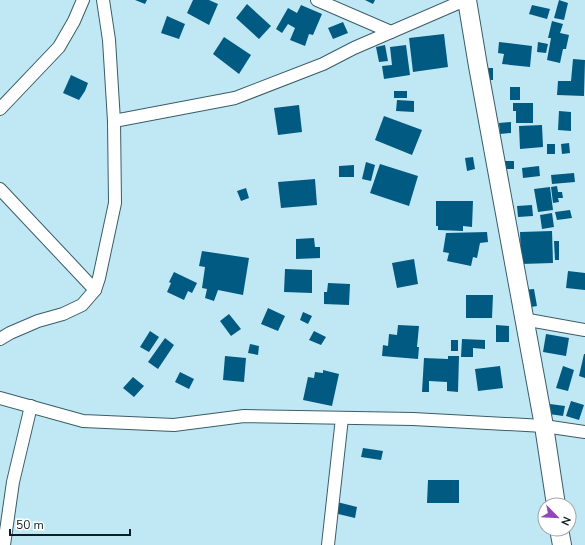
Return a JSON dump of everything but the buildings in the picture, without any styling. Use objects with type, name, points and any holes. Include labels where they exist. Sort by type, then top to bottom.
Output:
[{"type":"street","points":[[0,109],[59,47],[74,21],[83,0]]},
{"type":"street","points":[[0,339],[10,332],[38,321],[63,314],[82,305],[94,290],[99,278],[115,203],[114,121],[109,40],[103,0]]},
{"type":"street","points":[[317,0],[391,32]]},
{"type":"street","points":[[114,121],[235,98],[323,64],[354,48],[466,0],[544,426],[555,497]]},
{"type":"street","points":[[0,189],[94,290]]},
{"type":"street","points":[[524,319],[585,330]]},
{"type":"street","points":[[0,398],[83,421],[174,425],[244,416],[413,419],[544,426],[585,432]]},
{"type":"street","points":[[4,545],[14,482],[31,406]]},
{"type":"street","points":[[328,545],[342,418]]}]
